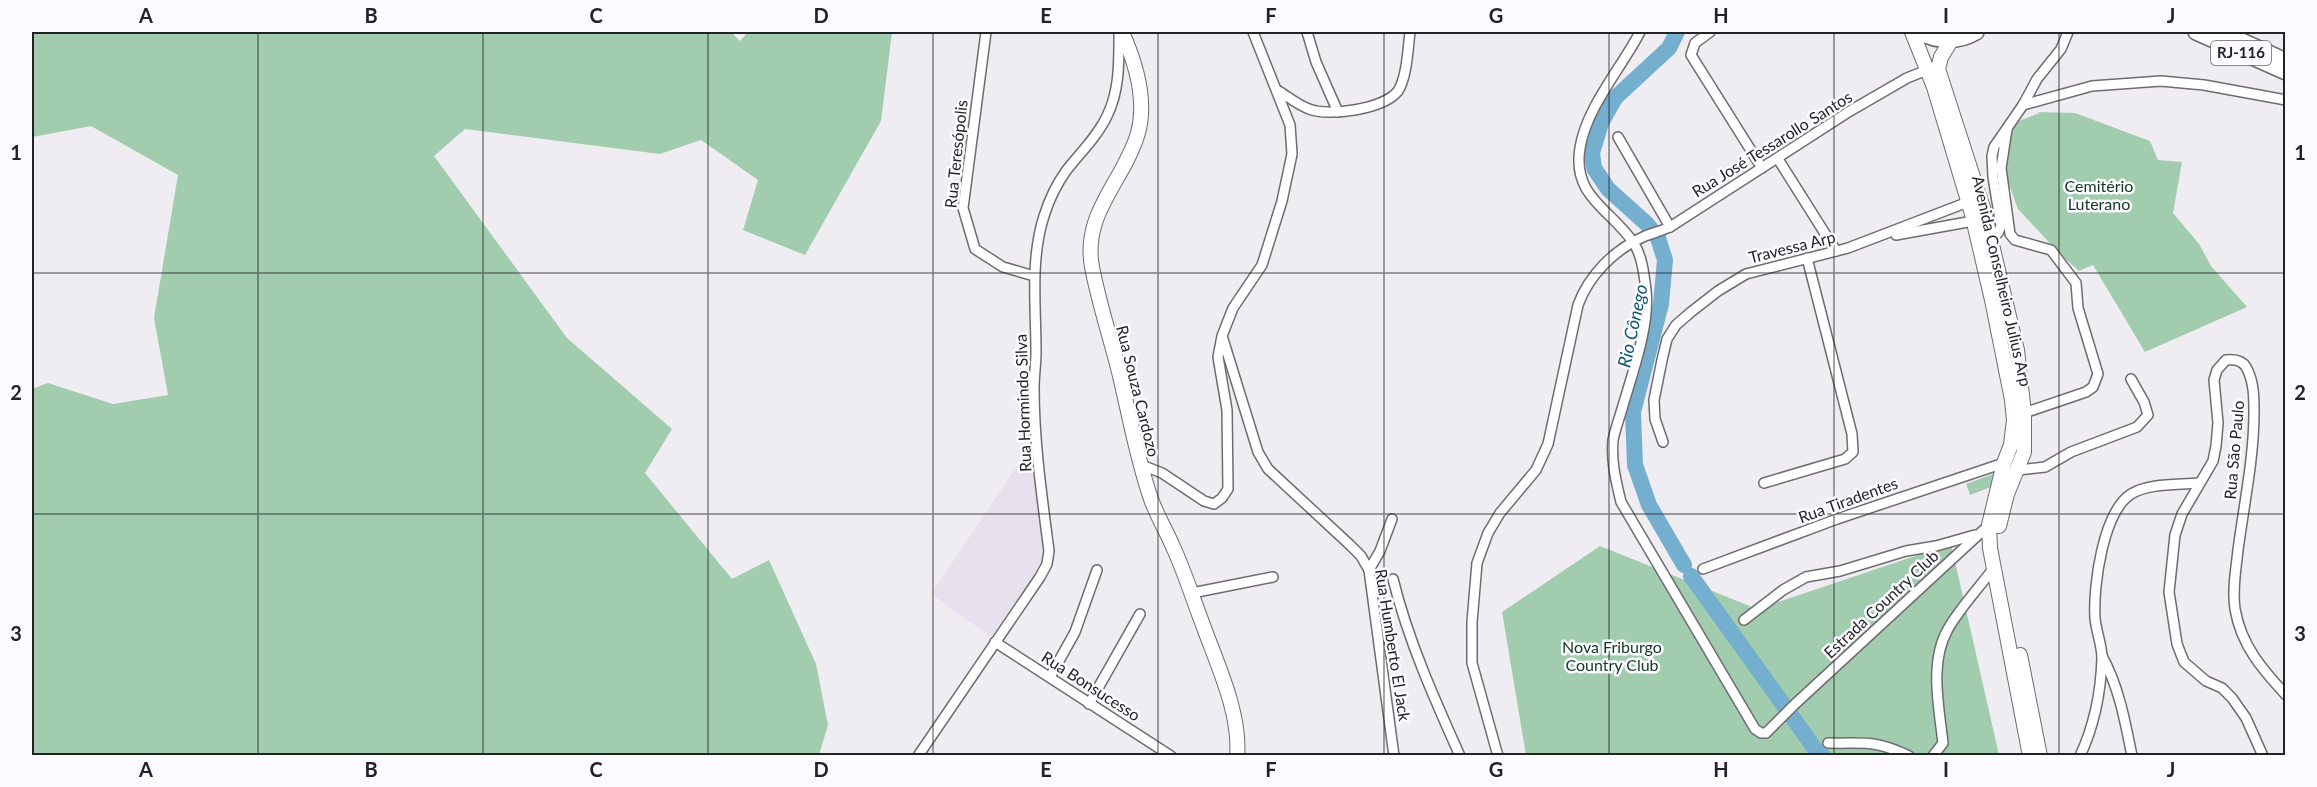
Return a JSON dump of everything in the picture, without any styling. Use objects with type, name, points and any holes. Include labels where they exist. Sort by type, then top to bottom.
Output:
[{"type":"main road","name":"Rua Souza Cardozo","points":[[1120,32],[1129,47],[1138,84],[1141,114],[1133,146],[1095,221],[1090,238],[1090,256],[1099,304],[1114,353],[1139,464],[1152,503],[1192,593],[1225,686],[1238,744],[1237,756]]},
{"type":"main road","name":"Avenida Conselheiro Julius Arp","points":[[1912,32],[1927,70],[1968,202],[1992,300],[2012,400],[2014,420],[2011,445],[1989,525],[1993,569],[2030,756]]},
{"type":"main road","points":[[1918,32],[1929,37],[1952,39],[1976,32]]},
{"type":"main road","name":"RJ-116","points":[[2196,32],[2286,72]]},
{"type":"main road","name":"RJ-116","points":[[2222,32],[2286,61]]},
{"type":"main road","name":"Avenida Conselheiro Julius Arp","points":[[1952,39],[1938,63],[1938,69],[1992,238],[2017,350],[2024,413],[2024,452],[2002,509],[1998,539],[2040,756]]},
{"type":"street","name":"Rua Teresópolis","points":[[986,32],[963,208],[975,249],[1003,267],[1034,276]]},
{"type":"street","name":"Rua Hormindo Silva","points":[[918,756],[1047,564],[1048,551],[1039,469],[1034,388],[1036,353],[1034,276],[1044,218],[1053,191],[1107,115],[1119,71],[1120,32]]},
{"type":"street","points":[[1139,464],[1162,473],[1204,501],[1214,504],[1228,489],[1227,410],[1218,357],[1222,336],[1233,308],[1262,265],[1282,201],[1292,154],[1290,125],[1253,32]]},
{"type":"street","points":[[1307,32],[1316,62],[1338,112]]},
{"type":"street","points":[[1277,90],[1308,109],[1325,114],[1374,106],[1386,101],[1398,91],[1406,67],[1410,32]]},
{"type":"street","points":[[1634,243],[1588,193],[1582,183],[1578,167],[1580,146],[1595,105],[1640,32]]},
{"type":"street","points":[[1710,32],[1695,43],[1691,55],[1762,168]]},
{"type":"street","points":[[1992,238],[1998,233],[2001,225],[1992,156],[1994,147],[2023,105],[2037,79],[2061,49],[2068,32]]},
{"type":"street","name":"Rua José Tessarollo Santos","points":[[1498,756],[1472,663],[1472,622],[1477,563],[1488,533],[1500,513],[1536,470],[1548,444],[1578,305],[1584,290],[1607,261],[1643,237],[1670,227],[1850,111],[1907,78],[1927,70]]},
{"type":"street","points":[[2023,105],[2092,86],[2161,81],[2204,85],[2286,100]]},
{"type":"street","points":[[2007,129],[2001,168],[2010,234],[2015,240],[2051,250],[2076,283],[2078,308],[2098,374],[2093,387],[2086,392],[2024,413]]},
{"type":"street","points":[[1618,137],[1670,227]]},
{"type":"street","points":[[1778,159],[1836,251]]},
{"type":"street","name":"Travessa Arp","points":[[1663,442],[1655,419],[1654,400],[1667,339],[1677,325],[1718,291],[1746,274],[1873,240],[1968,202]]},
{"type":"street","name":"Travessa Arp","points":[[1873,240],[1973,221]]},
{"type":"street","name":"Estrada Country Club","points":[[1634,243],[1642,264],[1646,318],[1613,439],[1613,471],[1621,502],[1755,729],[1766,733],[1989,525]]},
{"type":"street","points":[[1764,483],[1845,459],[1853,452],[1852,434],[1807,258]]},
{"type":"street","name":"Rua Humberto El Jack","points":[[1222,336],[1258,452],[1268,469],[1350,545],[1361,556],[1369,570],[1394,756]]},
{"type":"street","name":"Rua São Paulo","points":[[2080,756],[2096,708],[2102,656],[2095,618],[2096,588],[2105,537],[2121,503],[2134,492],[2198,483],[2212,461],[2217,446],[2218,423],[2214,380],[2221,364],[2226,360],[2236,359],[2245,365],[2252,379],[2254,422],[2249,477],[2235,575],[2234,606],[2245,644],[2258,664],[2286,695]]},
{"type":"street","points":[[2018,470],[2045,467],[2071,452],[2137,427],[2148,415],[2144,402],[2131,379]]},
{"type":"street","name":"Rua Tiradentes","points":[[1703,569],[1837,519],[2004,464]]},
{"type":"street","points":[[2198,483],[2182,514],[2175,535],[2172,555],[2169,592],[2177,644],[2184,662],[2206,681],[2222,688],[2240,708],[2262,749],[2263,756]]},
{"type":"street","points":[[1369,570],[1380,551],[1392,519]]},
{"type":"street","points":[[1744,620],[1783,590],[1806,577],[1840,572],[1906,551],[1936,546],[1976,535]]},
{"type":"street","points":[[1934,756],[1943,743],[1938,701],[1938,655],[1948,630],[1993,569]]},
{"type":"street","points":[[1050,677],[1075,632],[1097,570]]},
{"type":"street","points":[[1192,593],[1273,578]]},
{"type":"street","points":[[1393,579],[1419,660],[1460,756]]},
{"type":"street","points":[[1977,591],[1998,591]]},
{"type":"street","points":[[1089,704],[1140,614]]},
{"type":"street","name":"Rua Bonsucesso","points":[[995,642],[1171,756]]},
{"type":"street","points":[[2102,656],[2119,695],[2132,756]]},
{"type":"street","points":[[1828,743],[1873,742],[1889,746],[1909,756]]},
{"type":"shaded area","points":[[1030,447],[1045,563],[991,637],[931,594]]},
{"type":"green space","points":[[32,32],[731,32],[740,41],[748,32],[892,32],[881,121],[805,255],[743,230],[758,180],[701,140],[660,154],[465,129],[434,156],[567,338],[672,429],[645,473],[732,579],[769,560],[816,664],[828,725],[819,755],[32,755],[32,389],[48,383],[113,404],[168,395],[154,318],[178,175],[91,126],[32,137]]},
{"type":"green space","name":"Cemitério Luterano","points":[[2037,112],[2075,113],[2150,141],[2158,160],[2182,162],[2173,213],[2199,244],[2211,266],[2247,307],[2145,352],[2093,265],[2079,271],[2018,209],[2005,173],[2006,138],[2019,121],[2040,113]]},
{"type":"green space","points":[[1996,473],[1991,487],[1970,495],[1966,484]]},
{"type":"green space","name":"Nova Friburgo Country Club","points":[[1951,544],[1999,755],[1526,755],[1502,612],[1600,546],[1757,609]]},
{"type":"waterway","name":"Rio Cônego","points":[[1677,32],[1669,48],[1615,98],[1601,123],[1592,153],[1594,168],[1608,189],[1647,224],[1658,238],[1665,260],[1661,304],[1633,412],[1635,465],[1649,505],[1684,565]]},
{"type":"waterway","name":"Rio Cônego","points":[[1691,576],[1818,753],[1823,756]]}]
